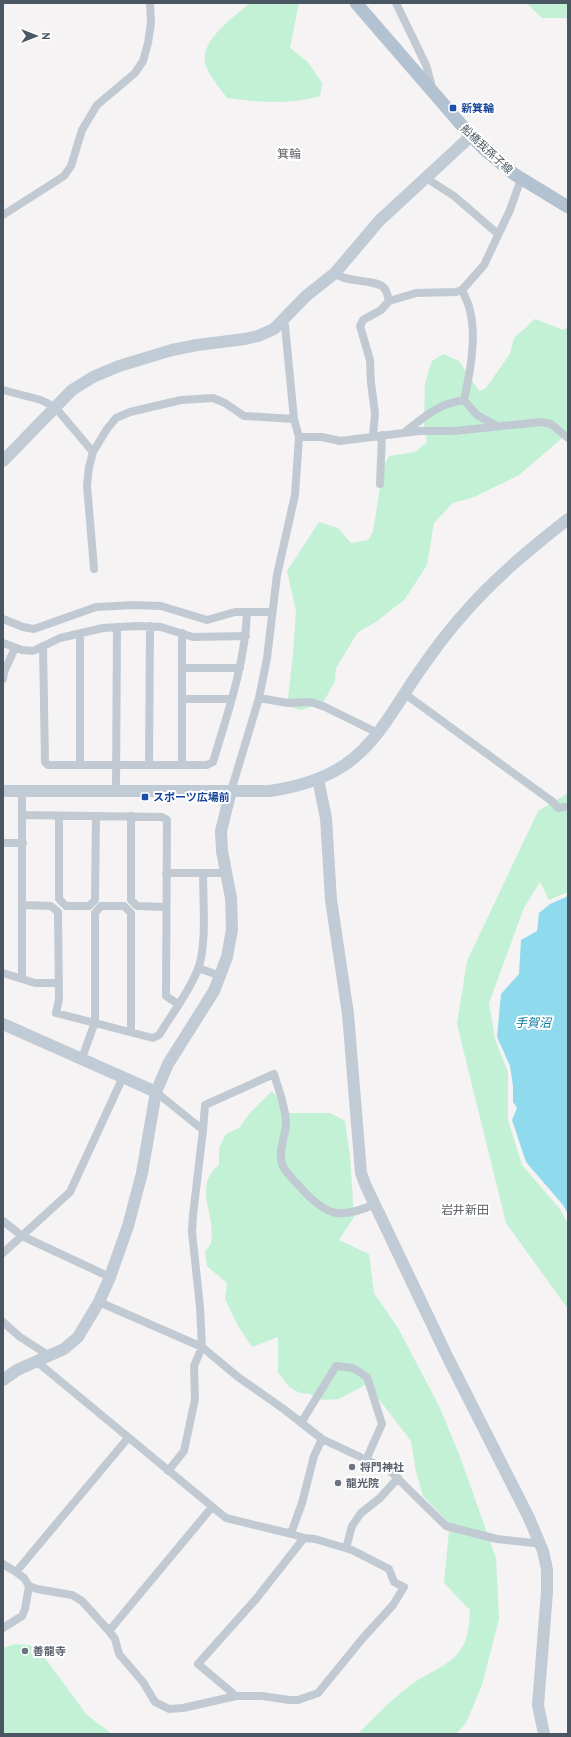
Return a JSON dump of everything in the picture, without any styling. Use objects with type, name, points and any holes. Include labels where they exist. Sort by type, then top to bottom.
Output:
[{"type":"main road","name":"船橋我孫子線","points":[[356,3],[471,136],[498,161],[522,179],[568,207]]},
{"type":"street","points":[[3,214],[64,176],[72,166],[82,130],[98,105],[135,72],[143,61],[151,23],[150,3]]},
{"type":"street","points":[[396,3],[426,65],[431,83],[428,86]]},
{"type":"street","points":[[3,461],[72,390],[93,377],[119,366],[172,350],[258,336],[274,329],[306,296],[335,273],[379,221],[471,136]]},
{"type":"street","points":[[426,178],[454,196],[498,234]]},
{"type":"street","points":[[373,436],[375,413],[370,360],[360,326],[363,320],[381,310],[389,301],[416,293],[456,292],[462,290],[484,265],[510,210],[522,179]]},
{"type":"street","points":[[335,273],[338,276],[356,281],[381,285],[385,290],[389,301]]},
{"type":"street","points":[[462,290],[470,310],[473,328],[470,363],[464,400]]},
{"type":"street","points":[[3,1380],[17,1370],[48,1355],[64,1350],[78,1337],[99,1302],[110,1277],[128,1226],[142,1173],[156,1092],[168,1064],[207,1004],[221,976],[227,957],[232,930],[231,898],[222,851],[222,831],[231,792],[259,698],[267,658],[277,575],[295,495],[299,437],[294,419],[285,326],[283,320]]},
{"type":"street","points":[[3,390],[41,400],[55,407],[93,452]]},
{"type":"street","points":[[94,568],[87,485],[93,452],[106,429],[116,418],[130,412],[181,400],[213,398],[225,403],[244,416],[294,419]]},
{"type":"street","points":[[464,400],[477,415],[498,426]]},
{"type":"street","points":[[405,433],[433,410],[450,402],[464,400]]},
{"type":"street","points":[[299,437],[322,437],[340,441],[382,435],[454,431],[542,422],[551,424],[567,435]]},
{"type":"street","points":[[380,484],[382,435]]},
{"type":"street","points":[[3,791],[270,791],[296,786],[318,779],[347,764],[378,734],[438,645],[484,592],[529,551],[568,519]]},
{"type":"street","points":[[3,619],[23,628],[34,629],[96,607],[134,605],[161,606],[207,620],[235,612],[272,612]]},
{"type":"street","points":[[43,646],[45,762],[48,766],[149,764],[207,765],[213,762],[240,668],[246,636],[247,612]]},
{"type":"street","points":[[3,643],[22,650],[33,651],[60,638],[116,626],[150,626],[194,637],[246,636]]},
{"type":"street","points":[[116,626],[116,790]]},
{"type":"street","points":[[149,764],[150,626]]},
{"type":"street","points":[[182,633],[182,764]]},
{"type":"street","points":[[80,634],[80,765]]},
{"type":"street","points":[[3,679],[4,672],[15,648]]},
{"type":"street","points":[[182,668],[240,668]]},
{"type":"street","points":[[405,694],[553,802],[558,808],[565,807]]},
{"type":"street","points":[[259,698],[288,703],[311,702],[378,734]]},
{"type":"street","points":[[182,699],[231,700]]},
{"type":"street","points":[[318,779],[326,818],[331,900],[348,1014],[362,1173],[375,1204],[448,1358],[539,1540],[543,1551],[547,1577],[538,1705],[544,1734]]},
{"type":"street","points":[[22,791],[22,979]]},
{"type":"street","points":[[23,815],[162,817],[167,820],[166,996],[178,1004]]},
{"type":"street","points":[[59,816],[58,899],[66,906],[89,906],[95,900],[96,816]]},
{"type":"street","points":[[131,816],[131,900],[137,906],[166,907]]},
{"type":"street","points":[[3,843],[23,843]]},
{"type":"street","points":[[166,873],[227,873]]},
{"type":"street","points":[[23,905],[51,906],[58,912],[59,999],[56,1013],[153,1038],[159,1035],[198,968],[202,949],[203,873]]},
{"type":"street","points":[[82,1058],[95,1022],[95,913],[101,906],[124,906],[131,914],[131,1032]]},
{"type":"street","points":[[198,968],[221,976]]},
{"type":"street","points":[[3,973],[35,983],[59,983]]},
{"type":"street","points":[[3,1024],[156,1092],[204,1130]]},
{"type":"street","points":[[168,1471],[184,1451],[195,1399],[194,1366],[202,1347],[200,1307],[192,1232],[193,1207],[204,1130],[205,1105],[274,1074],[286,1124],[282,1147],[282,1164],[291,1177],[315,1204],[328,1211],[343,1214],[357,1212],[375,1204]]},
{"type":"street","points":[[3,1252],[70,1192],[123,1077]]},
{"type":"street","points":[[3,1220],[22,1236],[110,1277]]},
{"type":"street","points":[[99,1302],[202,1347],[238,1377],[322,1439],[366,1460],[387,1468],[446,1526],[497,1539],[534,1543],[539,1540]]},
{"type":"street","points":[[3,1322],[20,1337],[48,1355]]},
{"type":"street","points":[[3,1564],[24,1578],[30,1586],[37,1589],[72,1595],[82,1601],[115,1639],[119,1654],[143,1682],[155,1702],[168,1709],[183,1708],[236,1696],[262,1696],[298,1700],[318,1693],[363,1638],[393,1605],[404,1587],[394,1582],[389,1569],[346,1548],[315,1539],[304,1538],[290,1533],[226,1518],[36,1361]]},
{"type":"street","points":[[301,1423],[336,1366],[353,1368],[367,1377],[382,1424],[366,1460]]},
{"type":"street","points":[[16,1572],[128,1438]]},
{"type":"street","points":[[290,1533],[302,1503],[314,1456],[322,1439]]},
{"type":"street","points":[[346,1548],[352,1526],[361,1513],[380,1498],[398,1478]]},
{"type":"street","points":[[109,1631],[212,1507]]},
{"type":"street","points":[[236,1696],[198,1664],[256,1599],[304,1538]]},
{"type":"street","points":[[3,1628],[22,1616],[30,1586]]},
{"type":"green space","points":[[250,3],[299,3],[290,48],[308,62],[322,83],[320,96],[285,102],[250,101],[227,98],[215,82],[206,66],[205,57],[207,48],[219,30]]},
{"type":"green space","points":[[526,3],[568,3],[568,18],[542,18]]},
{"type":"green space","points":[[535,319],[563,330],[568,327],[568,433],[519,475],[474,497],[453,503],[434,523],[427,565],[405,599],[376,622],[358,632],[336,668],[335,681],[323,703],[301,710],[287,706],[296,611],[287,571],[319,522],[338,528],[351,543],[368,540],[373,532],[383,467],[389,456],[415,452],[427,442],[424,424],[425,383],[432,361],[443,354],[459,361],[479,391],[486,388],[510,354],[514,338]]},
{"type":"green space","points":[[568,793],[568,892],[549,900],[540,882],[524,908],[489,1003],[495,1039],[508,1072],[508,1120],[522,1165],[560,1209],[568,1224],[568,1309],[506,1223],[457,1024],[467,961],[538,811]]},
{"type":"green space","points":[[272,1091],[290,1113],[330,1113],[345,1121],[350,1156],[354,1217],[339,1240],[369,1254],[374,1293],[398,1328],[439,1406],[459,1454],[496,1558],[499,1619],[482,1685],[466,1723],[456,1734],[358,1734],[384,1708],[412,1684],[456,1656],[463,1646],[468,1631],[470,1610],[444,1583],[449,1532],[445,1519],[423,1496],[416,1472],[411,1441],[367,1384],[339,1399],[322,1400],[310,1394],[300,1393],[289,1387],[278,1372],[278,1337],[252,1347],[238,1326],[225,1299],[227,1283],[207,1266],[205,1252],[211,1242],[212,1230],[206,1191],[207,1182],[211,1173],[219,1165],[219,1148],[226,1134],[239,1128],[249,1114]]},
{"type":"green space","points":[[15,1644],[29,1645],[39,1650],[87,1715],[112,1734],[3,1734],[3,1648]]},
{"type":"water","name":"手賀沼","points":[[568,896],[568,1214],[563,1205],[526,1162],[512,1120],[517,1108],[513,1102],[513,1086],[510,1066],[497,1037],[501,994],[519,974],[521,940],[537,931],[539,913],[550,904]]},
{"type":"place","name":"新箕輪","points":[[453,108]]},
{"type":"place","name":"スポーツ広場前","points":[[145,797]]},
{"type":"place","name":"将門神社","points":[[352,1467]]},
{"type":"place","name":"龍光院","points":[[338,1483]]},
{"type":"place","name":"善龍寺","points":[[25,1651]]},
{"type":"district","name":"箕輪","points":[[289,154]]},
{"type":"district","name":"岩井新田","points":[[465,1210]]}]
